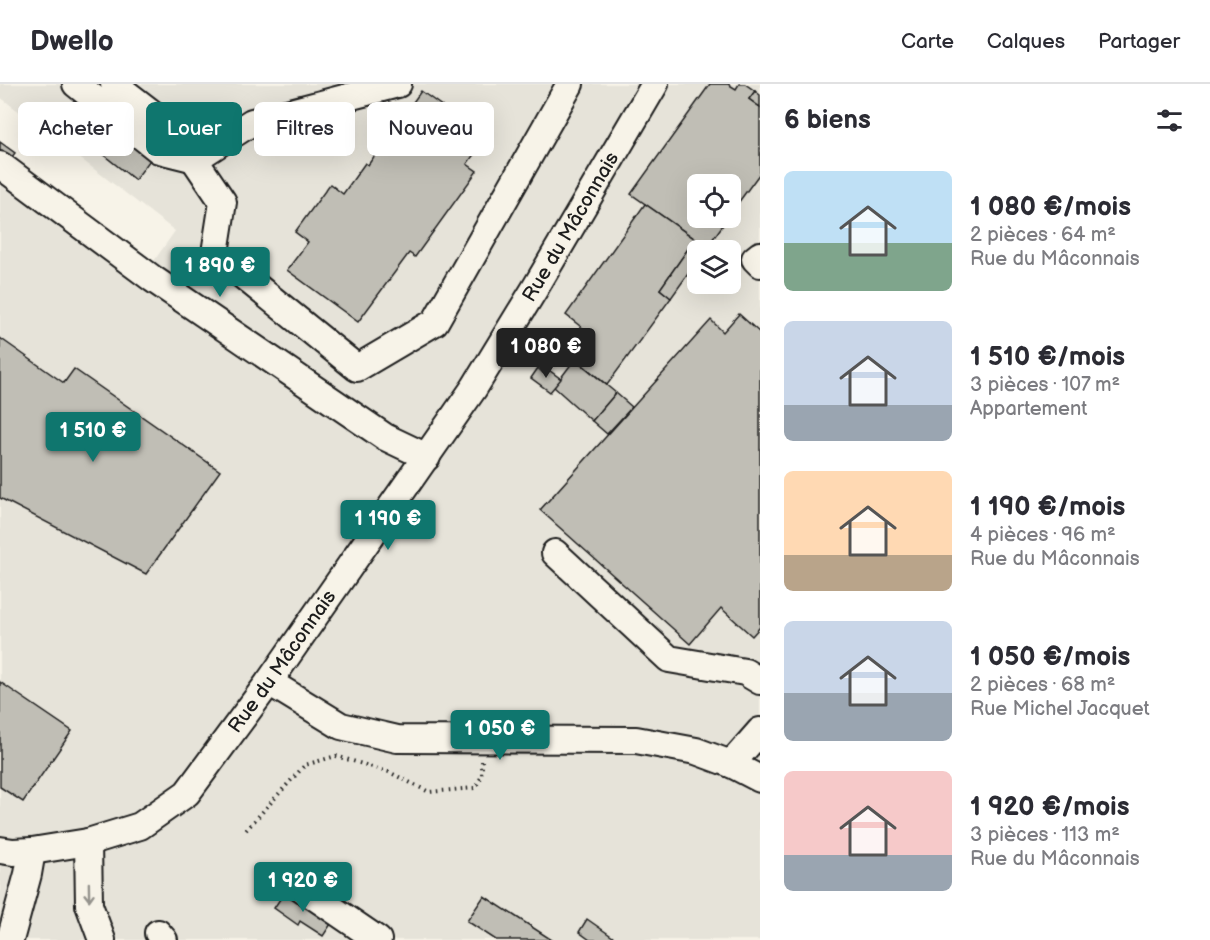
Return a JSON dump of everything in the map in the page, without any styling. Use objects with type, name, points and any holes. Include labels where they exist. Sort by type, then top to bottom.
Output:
[{"type":"street","points":[[76,84],[159,150],[195,159],[252,122],[399,84]]},
{"type":"street","points":[[114,84],[175,131],[223,202],[215,253],[357,368],[435,322],[570,84]]},
{"type":"street","name":"Rue du Mâconnais","points":[[0,849],[13,852],[32,851],[88,842],[140,826],[187,793],[269,682],[474,388],[655,84]]},
{"type":"street","points":[[0,165],[162,285],[385,437],[427,457]]},
{"type":"street","points":[[760,255],[756,259],[760,264]]},
{"type":"street","points":[[555,553],[669,659],[745,672],[760,681]]},
{"type":"street","points":[[269,682],[341,726],[397,739],[636,740],[696,751],[731,764],[760,779]]},
{"type":"street","points":[[731,764],[760,731]]},
{"type":"street","points":[[88,842],[89,905],[102,940]]},
{"type":"street","points":[[10,940],[32,851]]},
{"type":"street","points":[[293,882],[378,940]]},
{"type":"path","points":[[246,830],[305,765],[336,756],[389,772],[429,792],[475,788],[482,776],[482,740]]},
{"type":"shaded area","points":[[0,84],[760,84],[760,940],[0,940],[0,177],[149,268],[175,231],[77,156],[134,156],[134,102],[18,102],[18,111],[0,97]]},
{"type":"building","points":[[710,84],[728,84],[736,89],[739,84],[745,84],[755,91],[749,99],[760,107],[760,173],[741,199],[741,174],[687,174],[687,228],[721,228],[712,240],[697,240],[631,194]]},
{"type":"building","points":[[421,91],[436,102],[413,102]]},
{"type":"building","points":[[755,91],[760,95],[760,107],[749,99]]},
{"type":"building","points":[[0,142],[15,153],[8,162],[0,156]]},
{"type":"building","points":[[134,147],[150,160],[135,180],[105,156],[134,156]]},
{"type":"building","points":[[374,156],[473,156],[467,164],[477,171],[415,257],[409,253],[358,322],[287,270],[308,242],[295,232],[330,184],[343,194],[365,163],[368,165]]},
{"type":"building","points":[[645,204],[695,239],[687,240],[687,250],[660,289],[671,298],[607,385],[571,355],[589,333],[566,315]]},
{"type":"building","points":[[687,250],[687,275],[671,298],[660,289]]},
{"type":"building","points":[[739,314],[760,333],[760,627],[752,636],[721,608],[690,644],[540,510],[711,320],[723,332]]},
{"type":"building","points":[[0,338],[64,383],[74,369],[220,471],[146,574],[0,498]]},
{"type":"building","points":[[575,359],[616,393],[592,421],[554,387]]},
{"type":"building","points":[[538,368],[543,373],[546,368],[561,379],[550,392],[531,378]]},
{"type":"building","points":[[616,393],[632,407],[607,434],[592,421]]},
{"type":"building","points":[[0,682],[72,731],[23,802],[0,787]]},
{"type":"building","points":[[286,890],[333,921],[323,936],[300,921],[298,925],[274,908]]},
{"type":"building","points":[[484,896],[552,940],[496,940],[467,921]]},
{"type":"building","points":[[587,919],[617,940],[590,940],[579,932]]}]
